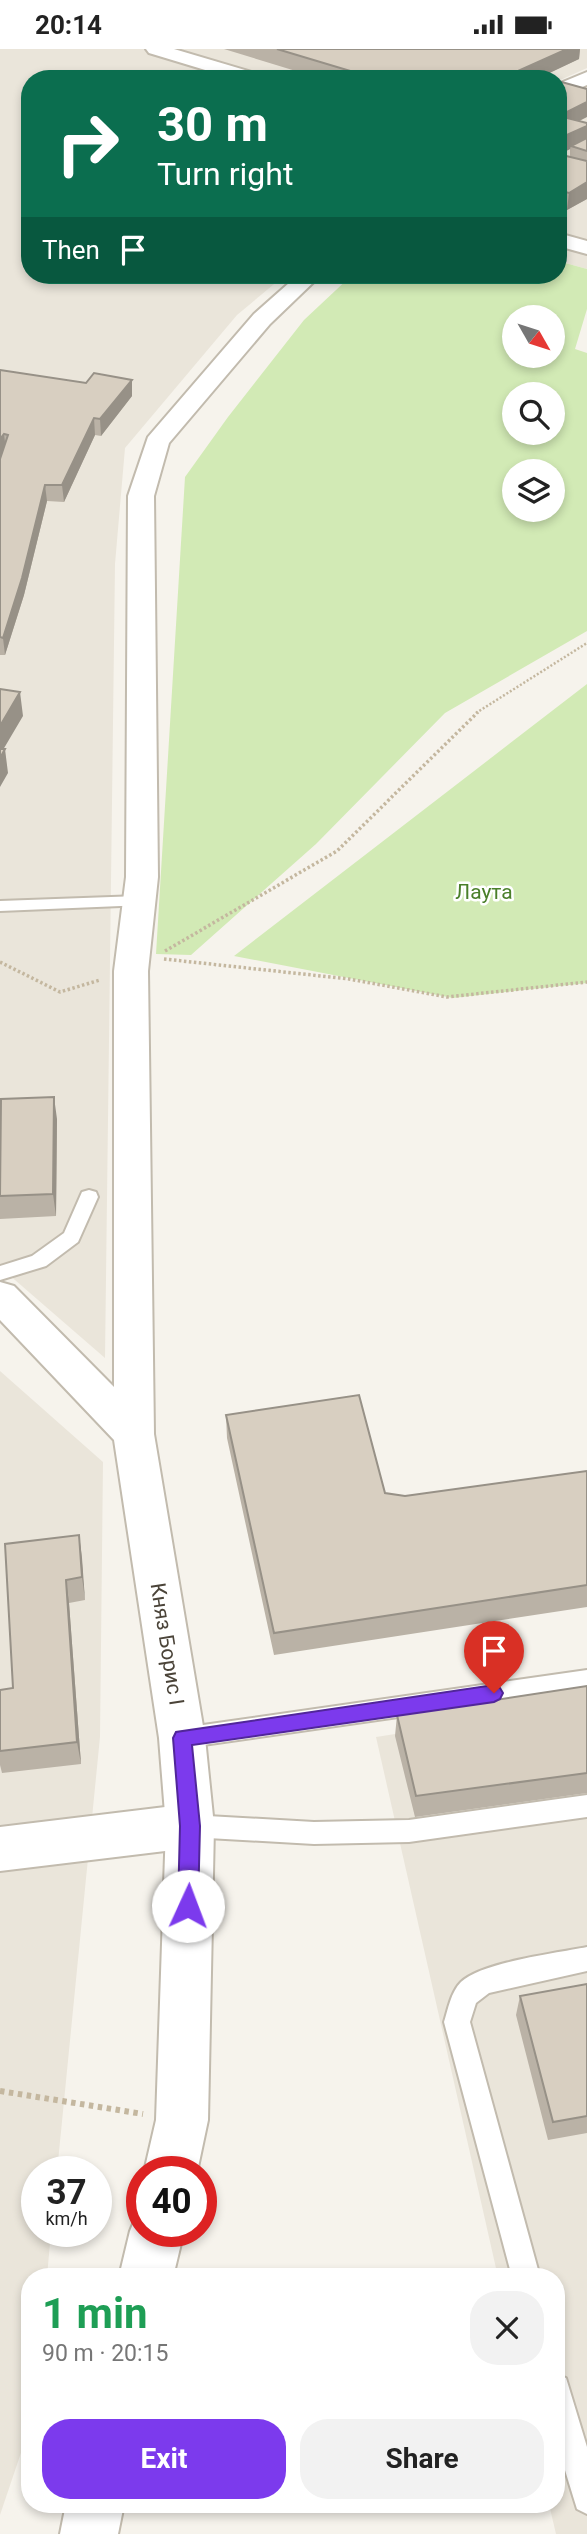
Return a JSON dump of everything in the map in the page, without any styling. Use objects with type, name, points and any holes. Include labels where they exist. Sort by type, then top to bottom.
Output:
[{"type":"street","points":[[155,49],[226,70]]},
{"type":"street","points":[[567,87],[587,78]]},
{"type":"street","points":[[567,242],[587,248]]},
{"type":"street","name":"Княз Борис I","points":[[173,2156],[181,2120],[190,1826],[182,1738],[134,1434],[131,971],[142,877],[141,496],[157,442],[262,319],[300,284]]},
{"type":"street","points":[[0,1296],[134,1434]]},
{"type":"street","points":[[0,1849],[190,1826]]},
{"type":"street","points":[[148,2268],[153,2247]]},
{"type":"street","points":[[89,2534],[93,2513]]},
{"type":"lane","points":[[567,90],[587,93]]},
{"type":"lane","points":[[0,905],[139,901]]},
{"type":"lane","points":[[0,1273],[38,1261],[71,1237],[89,1197]]},
{"type":"lane","points":[[182,1738],[587,1680]]},
{"type":"lane","points":[[190,1826],[314,1833],[409,1831],[587,1806]]},
{"type":"lane","points":[[524,2268],[457,2022],[460,2007],[473,1988],[506,1976],[587,1959]]},
{"type":"lane","points":[[565,2420],[587,2499]]},
{"type":"path","points":[[131,971],[337,851],[473,715],[587,643]]},
{"type":"path","points":[[0,962],[60,992],[131,971],[160,958],[349,979],[447,997],[587,982]]},
{"type":"path","points":[[0,2091],[181,2120]]},
{"type":"shaded area","points":[[0,49],[587,49],[587,68],[567,77],[567,70],[21,70],[21,284],[274,284],[237,315],[125,448],[115,564],[105,1358],[0,1267]]},
{"type":"shaded area","points":[[587,89],[587,269],[567,263],[567,99]]},
{"type":"shaded area","points":[[0,1371],[103,1462],[100,1737],[59,2156],[21,2156],[21,2247],[50,2247],[48,2268],[21,2268],[21,2453],[0,2515]]},
{"type":"shaded area","points":[[587,1704],[587,2534],[556,2534],[551,2513],[565,2513],[565,2268],[496,2268],[376,1737]]},
{"type":"green space","points":[[567,263],[587,269],[587,309],[575,349],[587,353],[587,631],[445,713],[316,844],[191,955],[156,954],[185,477],[304,320],[342,284],[567,284]]},
{"type":"green space","name":"Лаута","points":[[587,684],[587,983],[453,998],[234,956]]},
{"type":"building","points":[[277,49],[567,49],[520,70],[347,70]]},
{"type":"building","points":[[567,83],[587,89],[587,102],[567,112]]},
{"type":"building","points":[[567,118],[587,123],[587,126],[567,135]]},
{"type":"building","points":[[587,138],[587,151],[571,146]]},
{"type":"building","points":[[567,156],[587,161],[587,182],[569,193]]},
{"type":"building","points":[[0,370],[86,383],[94,373],[132,380],[100,419],[94,418],[62,485],[45,485],[22,578],[3,638],[0,637],[0,459],[8,435],[4,434],[0,439]]},
{"type":"building","points":[[0,689],[20,692],[0,726]]},
{"type":"building","points":[[54,1097],[53,1194],[0,1196],[1,1099]]},
{"type":"building","points":[[359,1395],[385,1493],[405,1496],[587,1471],[587,1585],[274,1633],[226,1415]]},
{"type":"building","points":[[79,1535],[82,1577],[66,1580],[77,1742],[0,1751],[0,1690],[13,1688],[5,1544]]},
{"type":"building","points":[[587,1686],[587,1773],[416,1796],[397,1715]]},
{"type":"building","points":[[587,1984],[587,2116],[553,2122],[520,1996]]},
{"type":"route","points":[[188,1906],[190,1826],[182,1738],[494,1693]]}]
